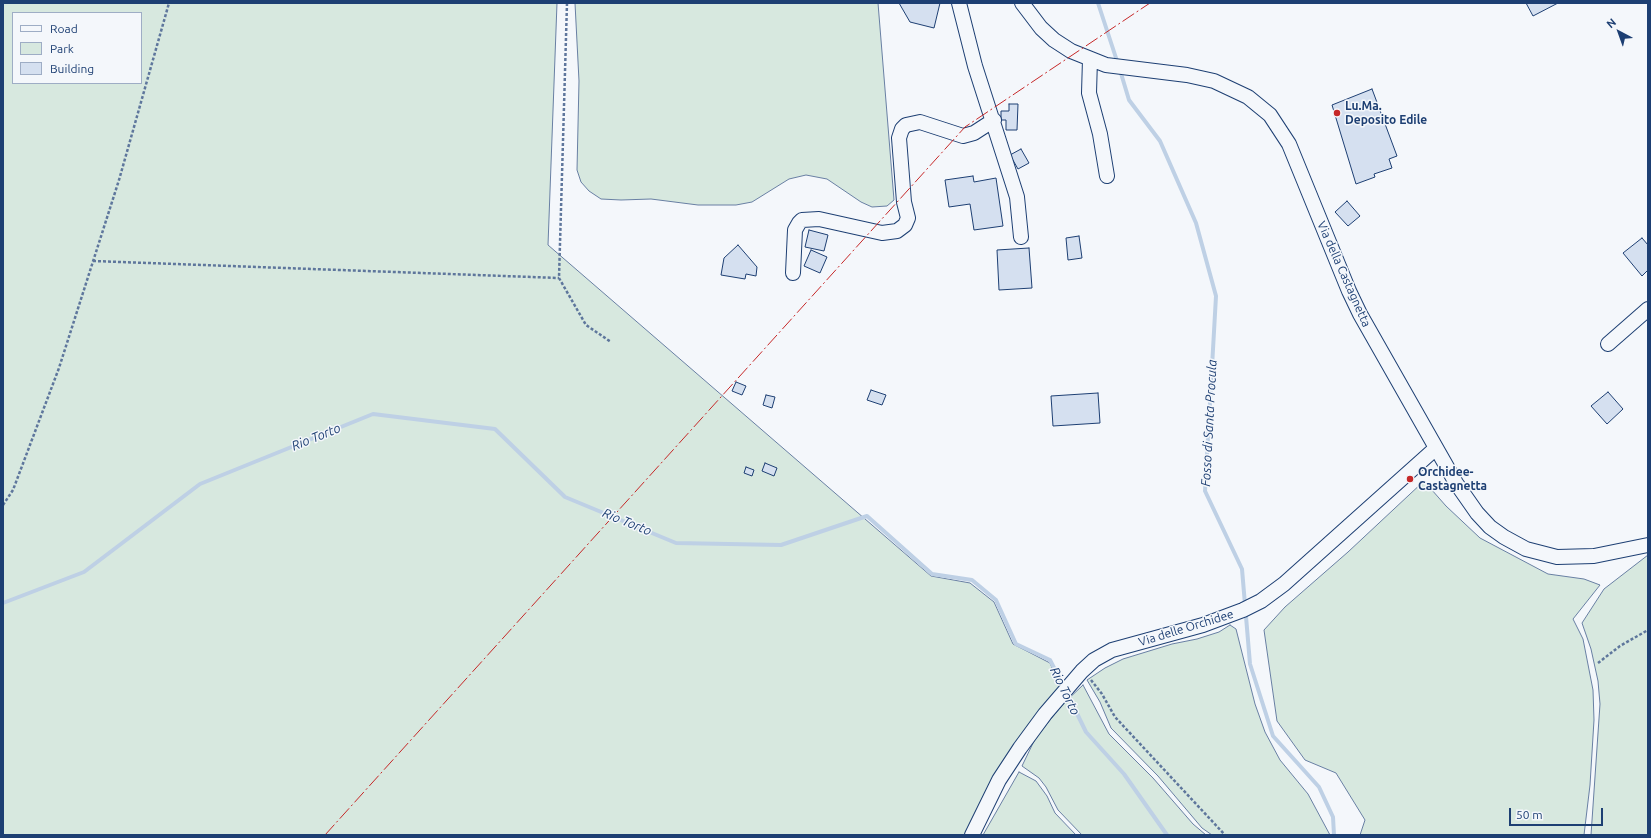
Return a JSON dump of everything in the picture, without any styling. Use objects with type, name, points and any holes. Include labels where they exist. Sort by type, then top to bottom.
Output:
[{"type":"street","points":[[959,3],[975,66],[994,120],[1017,197],[1021,237]]},
{"type":"street","name":"Via della Castagnetta","points":[[1022,3],[1035,21],[1054,40],[1071,51],[1106,65],[1144,71],[1187,75],[1223,84],[1256,102],[1274,120],[1289,144],[1354,303],[1460,488],[1480,517],[1497,532],[1522,547],[1550,556],[1580,558],[1605,555],[1648,545]]},
{"type":"street","points":[[1090,59],[1088,84],[1089,93],[1100,134],[1107,176]]},
{"type":"street","points":[[793,273],[795,230],[798,223],[802,220],[819,219],[882,233],[897,231],[905,225],[908,218],[904,202],[899,138],[902,129],[906,125],[920,122],[963,136],[974,133],[994,120]]},
{"type":"street","points":[[1608,344],[1648,309]]},
{"type":"street","name":"Via delle Orchidee","points":[[972,835],[1007,766],[1039,722],[1082,671],[1100,656],[1112,650],[1198,626],[1237,612],[1267,597],[1282,587],[1436,448]]},
{"type":"path","points":[[3,505],[13,490],[59,368],[119,180],[169,3]]},
{"type":"path","points":[[567,3],[559,278],[586,325],[612,342]]},
{"type":"path","points":[[93,261],[559,278]]},
{"type":"path","points":[[1598,663],[1620,646],[1648,630]]},
{"type":"path","points":[[1082,671],[1102,694],[1115,717],[1226,835]]},
{"type":"green space","points":[[3,3],[557,3],[548,245],[931,576],[970,583],[994,602],[1013,644],[1050,663],[1061,689],[966,835],[3,835]]},
{"type":"green space","points":[[575,3],[878,3],[894,200],[887,206],[872,207],[861,202],[827,179],[806,175],[789,179],[752,202],[736,205],[698,205],[651,199],[601,199],[589,191],[581,182],[577,170],[579,81]]},
{"type":"green space","points":[[1424,481],[1446,506],[1480,538],[1548,574],[1584,579],[1600,585],[1573,619],[1583,639],[1593,690],[1594,720],[1590,785],[1584,835],[1360,835],[1365,820],[1336,773],[1305,760],[1277,721],[1264,630],[1285,607],[1348,552]]},
{"type":"green space","points":[[1648,555],[1648,835],[1591,835],[1600,704],[1598,681],[1591,649],[1582,623],[1604,589]]},
{"type":"green space","points":[[1230,625],[1236,629],[1255,704],[1265,732],[1280,760],[1308,794],[1330,835],[1212,835],[1202,828],[1158,776],[1111,728],[1100,702],[1087,680],[1105,668],[1123,659],[1172,644],[1197,639],[1219,632]]},
{"type":"green space","points":[[1083,685],[1109,734],[1153,778],[1193,824],[1206,835],[1082,835],[1058,810],[1046,787],[1039,778],[1022,766],[1035,739],[1062,705]]},
{"type":"green space","points":[[1019,772],[1036,781],[1047,796],[1055,813],[1076,835],[983,835]]},
{"type":"building","points":[[899,3],[940,3],[934,28],[910,22]]},
{"type":"building","points":[[1526,3],[1558,3],[1533,16]]},
{"type":"building","points":[[1372,89],[1397,156],[1389,159],[1392,168],[1374,174],[1375,177],[1356,184],[1332,105]]},
{"type":"building","points":[[1009,104],[1018,104],[1017,130],[1006,130],[1006,120],[1001,120],[1001,111],[1009,111]]},
{"type":"building","points":[[1021,149],[1029,163],[1018,169],[1010,155]]},
{"type":"building","points":[[973,176],[974,182],[996,178],[1003,226],[974,230],[970,204],[949,207],[945,180]]},
{"type":"building","points":[[1347,201],[1360,216],[1348,226],[1335,212]]},
{"type":"building","points":[[809,230],[828,235],[824,251],[805,247]]},
{"type":"building","points":[[1079,236],[1082,258],[1068,260],[1066,238]]},
{"type":"building","points":[[1642,238],[1648,245],[1648,270],[1642,276],[1623,253]]},
{"type":"building","points":[[738,245],[757,267],[756,276],[746,274],[745,279],[721,275],[724,258]]},
{"type":"building","points":[[1029,248],[1032,288],[999,290],[997,250]]},
{"type":"building","points":[[811,250],[827,257],[820,273],[804,266]]},
{"type":"building","points":[[736,382],[746,386],[742,395],[732,391]]},
{"type":"building","points":[[871,390],[886,395],[882,405],[867,400]]},
{"type":"building","points":[[1608,392],[1623,409],[1607,424],[1591,406]]},
{"type":"building","points":[[1098,393],[1100,423],[1053,426],[1051,396]]},
{"type":"building","points":[[766,395],[775,397],[772,408],[763,405]]},
{"type":"building","points":[[765,463],[777,468],[774,476],[762,471]]},
{"type":"building","points":[[746,467],[754,470],[752,476],[744,473]]},
{"type":"waterway","name":"Fosso di Santa Procula","points":[[1098,3],[1118,64]]},
{"type":"waterway","name":"Fosso di Santa Procula","points":[[1120,70],[1129,100],[1160,141],[1196,223],[1216,296],[1205,491],[1242,569],[1250,664],[1273,736],[1319,787],[1333,817],[1334,835]]},
{"type":"waterway","name":"Rio Torto","points":[[3,603],[84,572],[200,484],[373,414],[495,429],[565,497],[676,543],[781,545],[867,516],[932,574],[972,580],[996,600],[1016,644],[1050,660],[1064,687]]},
{"type":"waterway","name":"Rio Torto","points":[[1067,693],[1086,732],[1124,774],[1167,835]]},
{"type":"power","points":[[325,835],[965,127],[1150,3]]},
{"type":"place","name":"Lu.Ma. Deposito Edile","points":[[1337,113]]},
{"type":"place","name":"Orchidee- Castagnetta","points":[[1410,479]]}]
